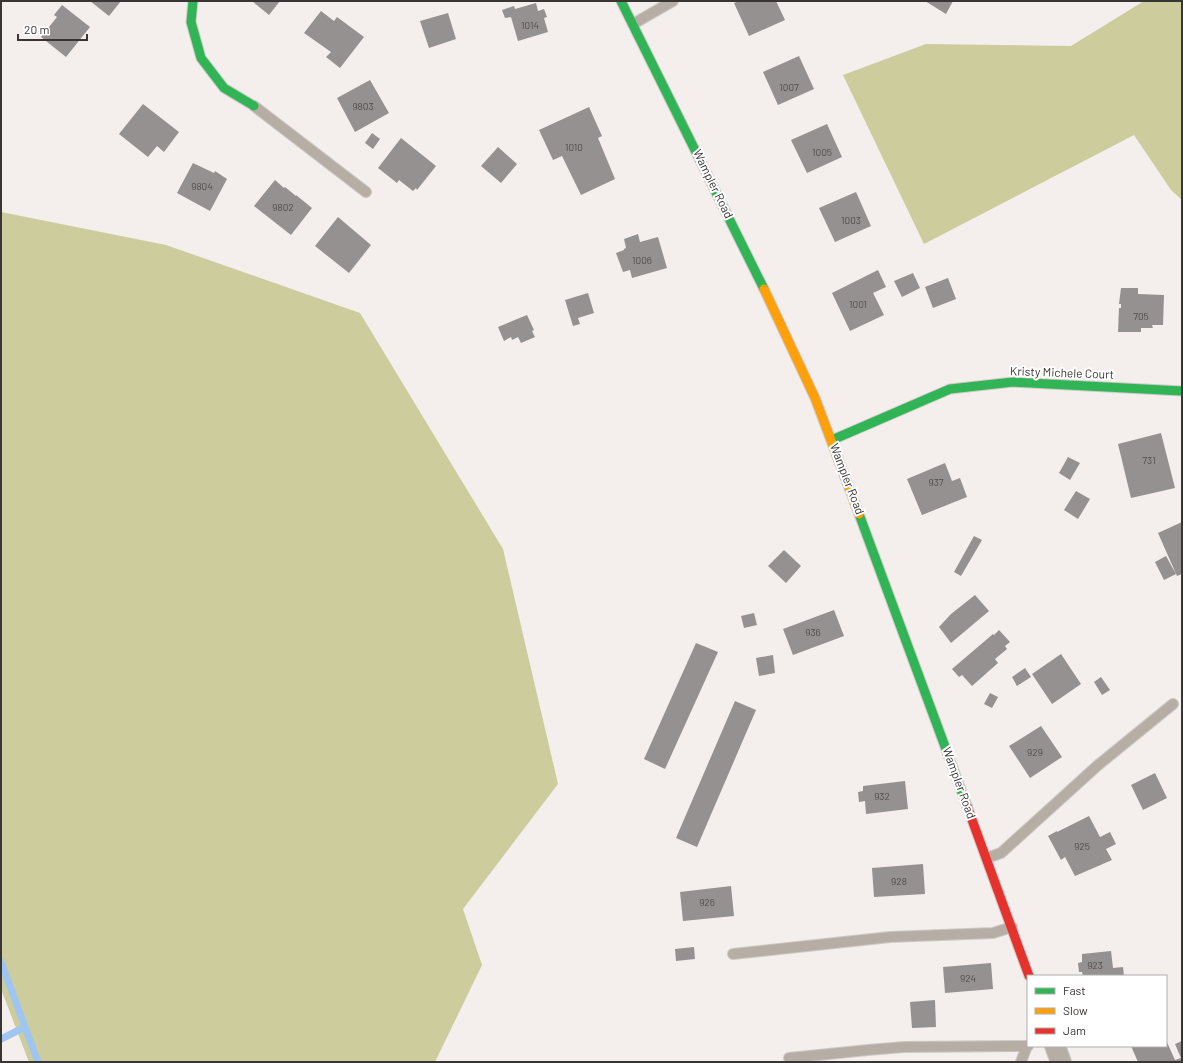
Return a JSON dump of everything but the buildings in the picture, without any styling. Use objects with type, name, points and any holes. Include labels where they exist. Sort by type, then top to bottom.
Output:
[{"type":"street","points":[[193,1],[191,22],[201,58],[224,88],[254,106]]},
{"type":"street","name":"Wampler Road","points":[[621,1],[714,186],[779,320],[832,440],[987,858],[1029,975]]},
{"type":"street","name":"Kristy Michele Court","points":[[832,440],[950,389],[1014,382],[1182,391]]},
{"type":"street","points":[[1055,1047],[1061,1062]]},
{"type":"lane","points":[[633,24],[674,1]]},
{"type":"lane","points":[[254,106],[366,192]]},
{"type":"lane","points":[[987,858],[1001,853],[1096,766],[1173,704]]},
{"type":"lane","points":[[733,954],[890,937],[993,933],[1012,927]]},
{"type":"lane","points":[[789,1058],[904,1047],[1027,1046],[1021,1062]]},
{"type":"green space","points":[[1144,1],[1182,1],[1182,200],[1171,190],[1134,135],[924,244],[843,75],[926,44],[1071,46]]},
{"type":"green space","points":[[1,212],[166,245],[360,313],[503,549],[558,784],[463,909],[482,965],[435,1062],[29,1062],[1,989]]},
{"type":"waterway","points":[[1,962],[38,1062]]},
{"type":"waterway","points":[[1,1039],[25,1027]]},
{"type":"traffic: fast","points":[[193,1],[191,22],[201,58],[224,88],[254,106]]},
{"type":"traffic: fast","points":[[621,1],[764,289]]},
{"type":"traffic: fast","points":[[832,440],[950,389],[1013,382],[1182,391]]},
{"type":"traffic: fast","points":[[859,514],[967,806]]},
{"type":"traffic: slow","points":[[764,289],[815,398],[859,514]]},
{"type":"traffic: jam","points":[[967,806],[1029,975]]}]
